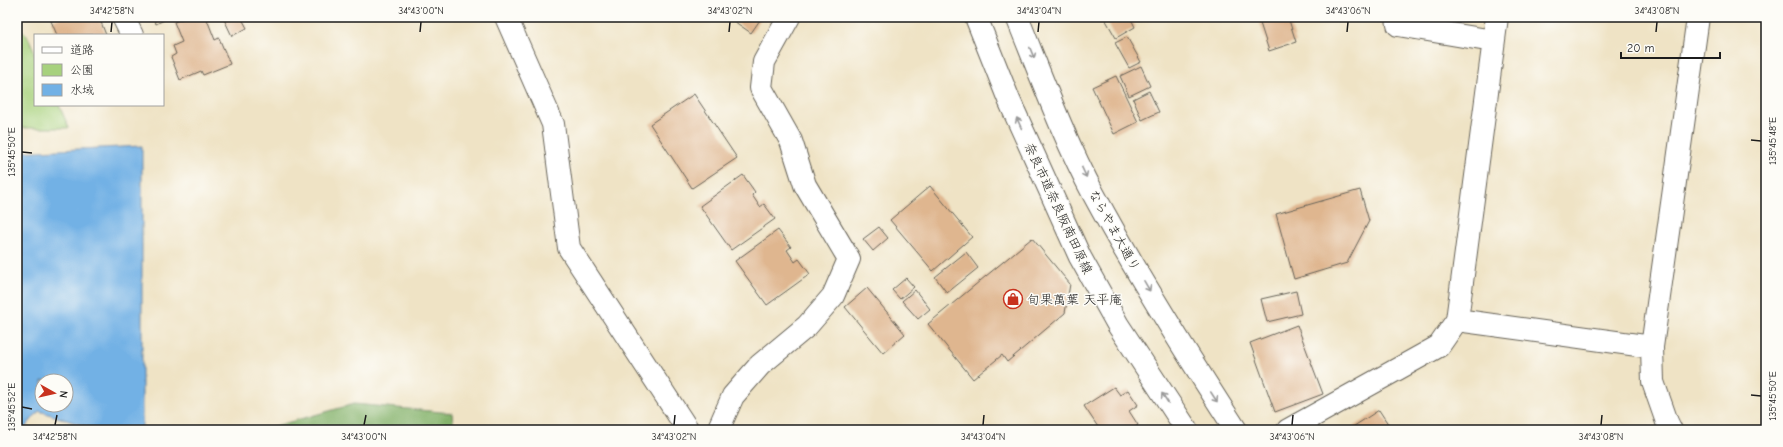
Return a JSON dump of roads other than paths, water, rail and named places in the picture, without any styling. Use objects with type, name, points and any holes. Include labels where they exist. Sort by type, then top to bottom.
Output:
[{"type":"street","points":[[123,17],[132,34]]},
{"type":"street","points":[[506,17],[553,124],[569,248],[688,430]]},
{"type":"street","points":[[718,430],[733,396],[760,365],[807,326],[833,296],[849,259],[805,185],[791,141],[761,88],[764,62],[789,17]]},
{"type":"street","name":"奈良市道奈良阪南田原線","points":[[976,17],[1010,100],[1080,257],[1118,325],[1187,430]]},
{"type":"street","name":"ならやま大通り","points":[[1018,17],[1049,98],[1094,194],[1182,348],[1236,430]]},
{"type":"street","points":[[1397,17],[1398,25],[1494,41]]},
{"type":"street","points":[[1288,430],[1439,346],[1456,320],[1497,17]]},
{"type":"street","points":[[1671,430],[1653,382],[1652,347],[1698,17]]},
{"type":"street","points":[[1456,320],[1652,347]]},
{"type":"water","points":[[142,146],[142,430],[97,430],[45,413],[74,413],[74,373],[34,373],[34,413],[37,413],[23,430],[17,430],[17,152]]},
{"type":"place","name":"旬果萬葉 天平庵","points":[[1013,299]]}]
